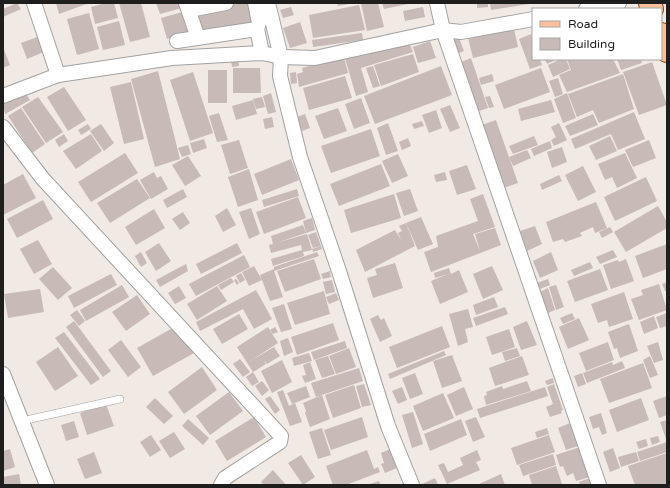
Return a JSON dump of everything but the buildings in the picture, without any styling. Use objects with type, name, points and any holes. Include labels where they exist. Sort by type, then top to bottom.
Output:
[{"type":"main road","points":[[665,3],[667,8]]},
{"type":"main road","points":[[662,37],[667,52]]},
{"type":"street","points":[[34,3],[58,75]]},
{"type":"street","points":[[198,38],[188,7],[226,3]]},
{"type":"street","points":[[255,3],[259,22],[257,29],[262,53]]},
{"type":"street","points":[[268,3],[281,57],[280,76],[300,157],[339,271],[388,426],[412,485]]},
{"type":"street","points":[[436,3],[443,30],[600,485]]},
{"type":"street","points":[[592,8],[619,3]]},
{"type":"street","points":[[3,96],[58,75],[172,58],[262,53],[281,57],[315,58],[443,30],[461,32],[532,19]]},
{"type":"street","points":[[177,41],[257,29]]},
{"type":"street","points":[[3,127],[43,179],[281,436],[280,442],[225,478],[221,485]]},
{"type":"street","points":[[3,374],[47,485]]},
{"type":"lane","points":[[22,421],[120,399]]}]
